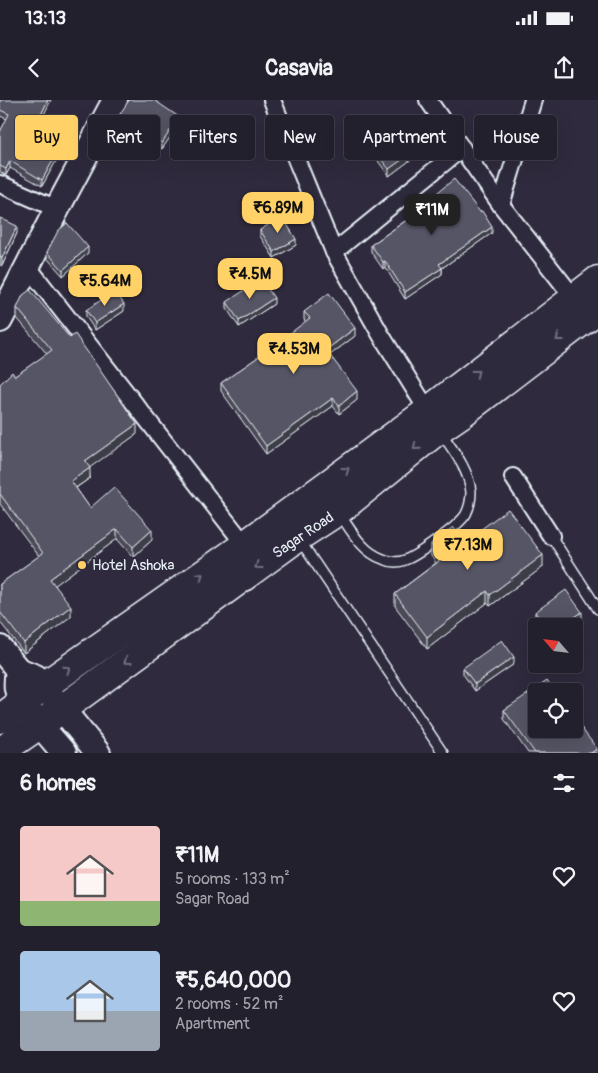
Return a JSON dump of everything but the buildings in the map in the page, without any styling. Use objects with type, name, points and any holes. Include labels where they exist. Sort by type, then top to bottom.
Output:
[{"type":"highway","name":"Sagar Road","points":[[0,752],[62,709],[291,526],[330,499],[586,303],[598,280]]},
{"type":"highway","name":"Sagar Road","points":[[0,719],[245,545],[291,526]]},
{"type":"street","points":[[0,320],[56,209],[115,100]]},
{"type":"street","points":[[272,100],[334,252],[381,335],[433,420]]},
{"type":"street","points":[[428,100],[439,115]]},
{"type":"street","points":[[501,204],[533,100]]},
{"type":"street","points":[[464,151],[501,204],[586,303]]},
{"type":"street","points":[[334,252],[447,160]]},
{"type":"street","points":[[0,184],[56,209]]},
{"type":"street","points":[[28,267],[245,545]]},
{"type":"street","points":[[513,476],[551,536]]},
{"type":"street","points":[[0,648],[18,670],[16,685],[18,692],[34,694],[62,709],[98,753]]},
{"type":"street","points":[[34,694],[40,724],[64,753]]},
{"type":"lane","points":[[330,499],[360,543],[371,553],[393,562],[404,561],[419,553],[458,523],[466,514],[470,503],[471,492],[464,468],[433,420]]},
{"type":"lane","points":[[291,526],[443,753]]},
{"type":"lane","points":[[551,536],[598,609]]},
{"type":"place","name":"Hotel Ashoka","points":[[82,565]]}]
